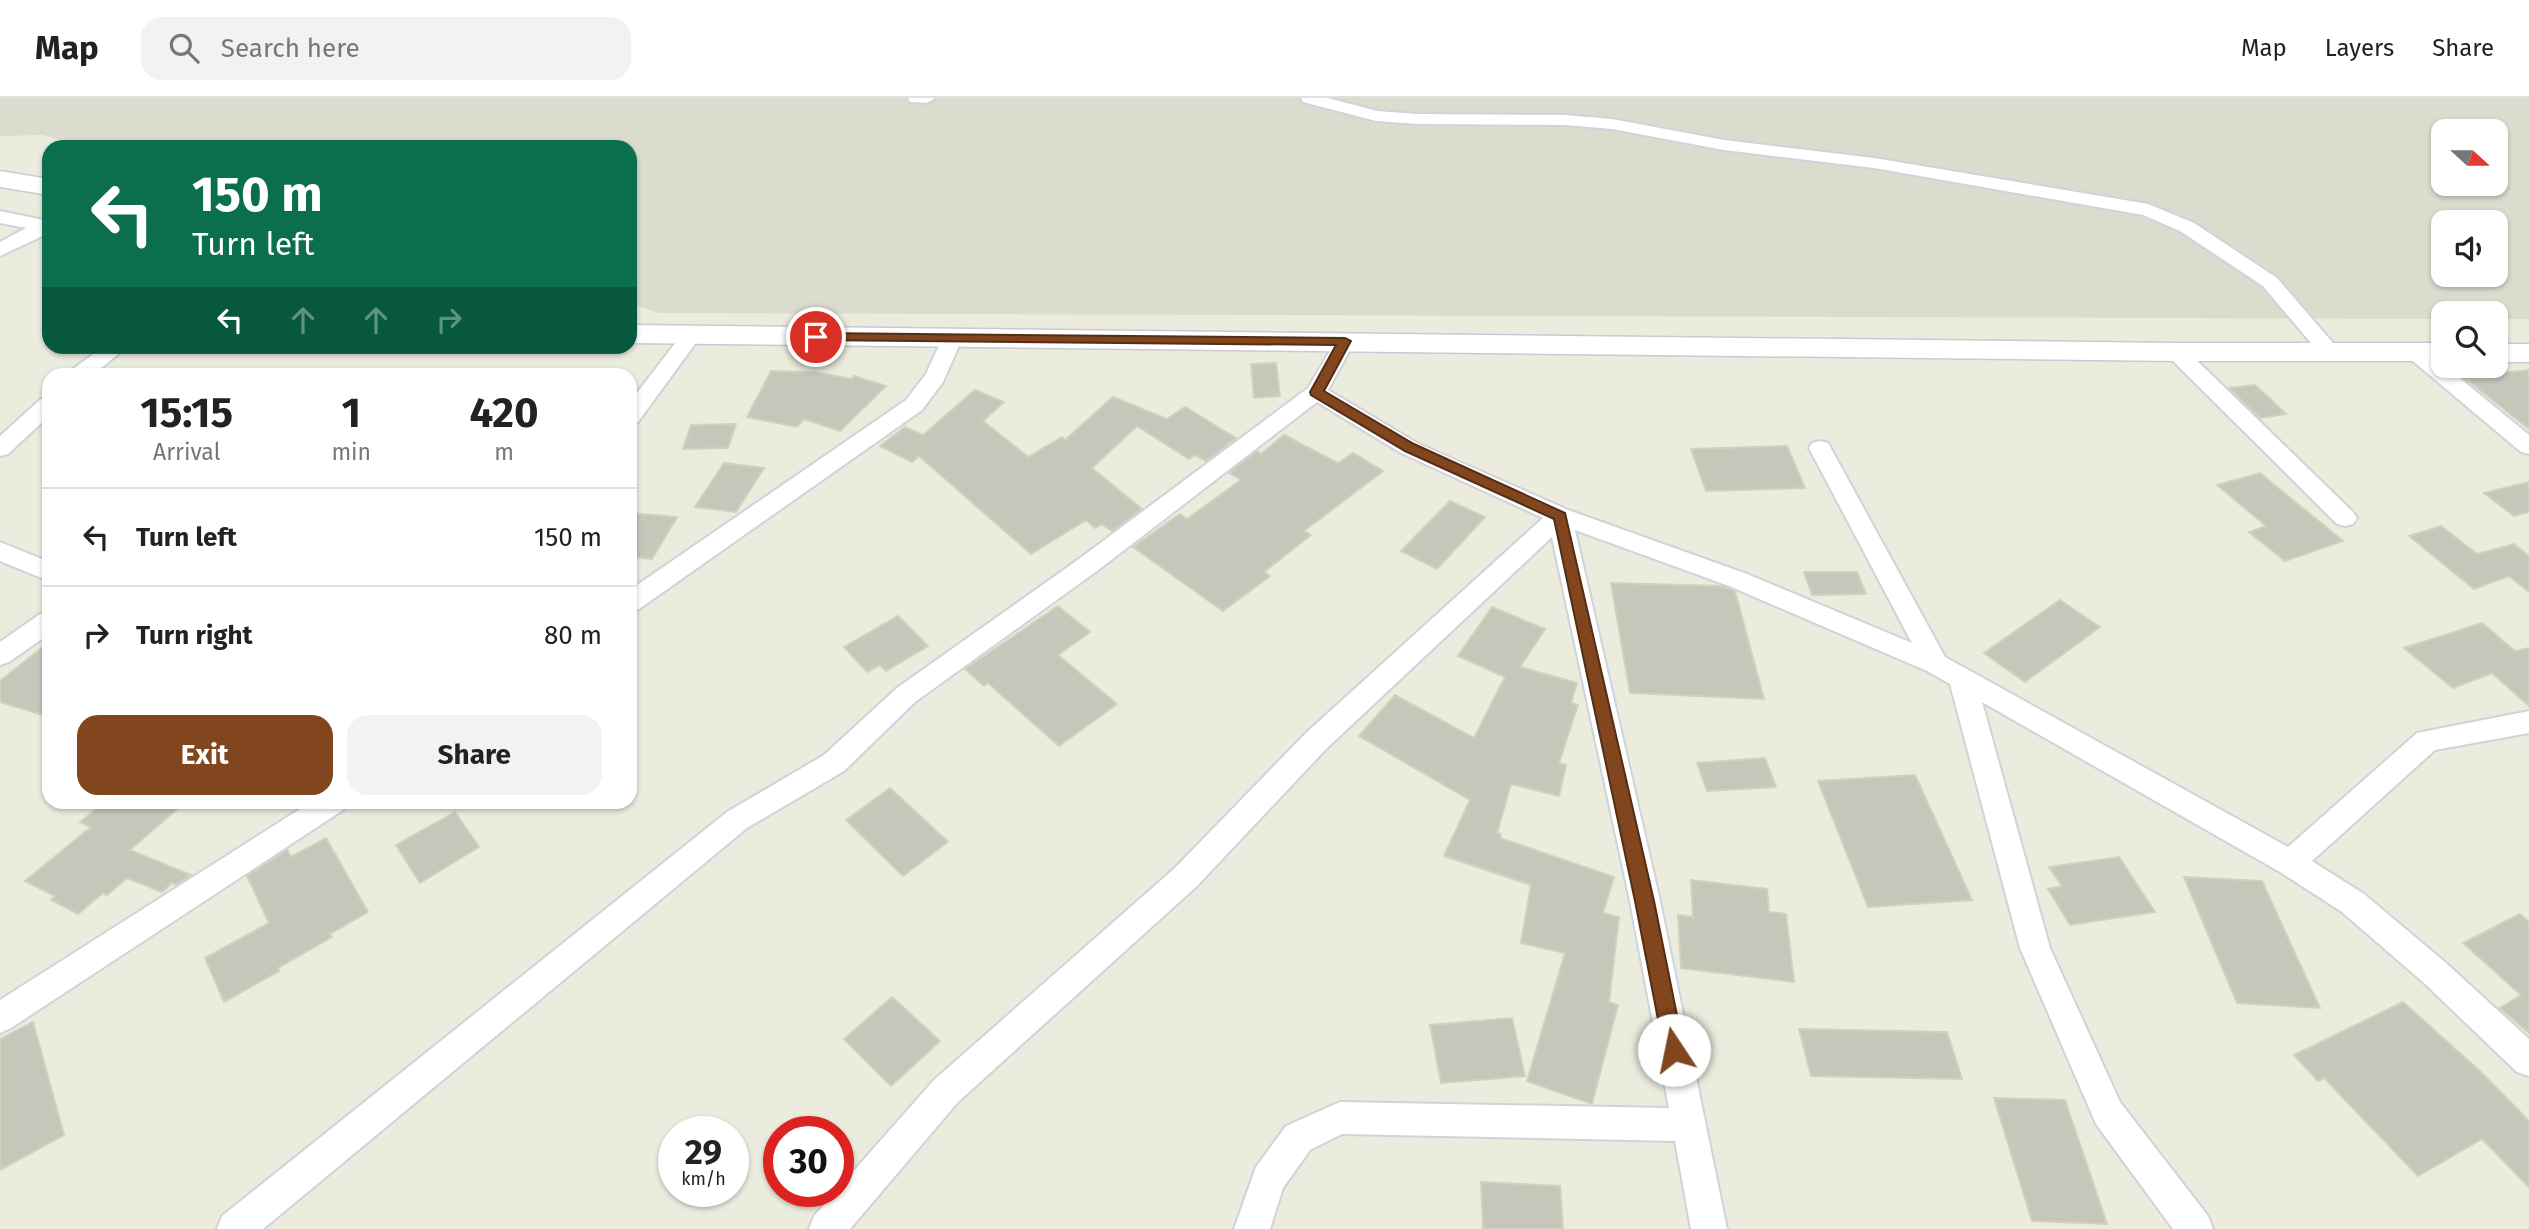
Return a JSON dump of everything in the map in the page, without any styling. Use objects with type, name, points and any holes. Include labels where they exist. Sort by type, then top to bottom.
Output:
[{"type":"street","points":[[916,98],[927,98]]},
{"type":"street","points":[[1309,98],[1333,107],[1376,116],[1418,119],[1565,120],[1612,124],[1724,145],[1874,163],[2148,210],[2187,227],[2270,282],[2328,350]]},
{"type":"street","points":[[0,179],[42,186]]},
{"type":"street","points":[[24,221],[42,209]]},
{"type":"street","points":[[0,217],[42,225]]},
{"type":"street","points":[[0,250],[42,229]]},
{"type":"street","points":[[637,334],[2176,352],[2429,352],[2529,447]]},
{"type":"street","points":[[637,408],[690,337]]},
{"type":"street","points":[[637,598],[915,405],[929,390],[951,339]]},
{"type":"street","points":[[235,1229],[737,820],[834,763],[906,695],[1088,565],[1316,392],[1345,341]]},
{"type":"street","points":[[2176,352],[2345,518]]},
{"type":"street","points":[[2508,353],[2529,353]]},
{"type":"street","points":[[89,368],[107,354]]},
{"type":"street","points":[[1316,392],[1409,448],[1560,516],[1738,580],[1949,671],[2290,863],[2353,904],[2434,972],[2529,1061]]},
{"type":"street","points":[[0,449],[42,410]]},
{"type":"street","points":[[1820,447],[1949,671],[2035,948],[2108,1112],[2195,1229]]},
{"type":"street","points":[[1560,516],[1644,901],[1709,1229]]},
{"type":"street","points":[[827,1229],[946,1090],[1186,877],[1316,741],[1560,516]]},
{"type":"street","points":[[0,551],[42,569]]},
{"type":"street","points":[[0,655],[42,626]]},
{"type":"street","points":[[2290,863],[2427,741],[2529,722]]},
{"type":"street","points":[[0,1018],[322,809]]},
{"type":"street","points":[[1252,1229],[1268,1179],[1298,1138],[1340,1118],[1688,1125]]},
{"type":"shaded area","points":[[0,98],[2529,98],[2529,319],[2508,319],[2508,301],[2431,301],[2431,319],[659,313],[637,306],[637,140],[60,140],[43,135],[0,136]]},
{"type":"building","points":[[1276,363],[1280,396],[1254,398],[1251,364]]},
{"type":"building","points":[[2529,370],[2529,429],[2466,379],[2508,378],[2508,372]]},
{"type":"building","points":[[771,371],[814,372],[852,379],[854,376],[886,386],[840,431],[804,419],[797,427],[747,417]]},
{"type":"building","points":[[2255,385],[2286,414],[2260,418],[2229,388]]},
{"type":"building","points":[[975,390],[1004,402],[983,421],[1028,457],[1062,437],[1065,440],[1113,397],[1167,419],[1185,407],[1236,438],[1206,461],[1195,455],[1189,459],[1137,426],[1092,468],[1142,509],[1112,531],[1102,524],[1095,528],[1086,520],[1031,554],[919,456],[912,462],[880,446],[905,427],[923,435]]},
{"type":"building","points":[[736,424],[728,448],[683,449],[691,425]]},
{"type":"building","points":[[1284,435],[1338,463],[1353,453],[1383,471],[1304,531],[1311,535],[1264,572],[1270,576],[1223,611],[1133,547],[1180,514],[1187,519],[1241,480],[1229,473],[1257,451],[1261,454]]},
{"type":"building","points":[[1787,446],[1805,488],[1706,491],[1691,449]]},
{"type":"building","points":[[724,463],[764,468],[736,512],[695,507]]},
{"type":"building","points":[[2260,473],[2343,541],[2285,561],[2249,532],[2266,526],[2217,485]]},
{"type":"building","points":[[2529,482],[2529,512],[2514,516],[2484,493]]},
{"type":"building","points":[[1450,501],[1485,517],[1437,569],[1401,551]]},
{"type":"building","points":[[637,514],[677,517],[652,559],[637,558]]},
{"type":"building","points":[[2441,526],[2477,554],[2514,544],[2529,556],[2529,592],[2509,576],[2474,589],[2409,536]]},
{"type":"building","points":[[1804,572],[1857,572],[1866,594],[1812,595]]},
{"type":"building","points":[[1611,583],[1720,586],[1735,591],[1764,699],[1630,693]]},
{"type":"building","points":[[2060,600],[2100,627],[2025,682],[1984,653]]},
{"type":"building","points":[[1058,606],[1090,632],[1058,655],[1117,704],[1059,746],[988,683],[984,686],[965,669]]},
{"type":"building","points":[[1492,607],[1545,629],[1520,667],[1577,683],[1571,703],[1578,705],[1559,763],[1566,765],[1559,796],[1511,784],[1497,833],[1501,834],[1500,838],[1614,877],[1603,913],[1619,917],[1609,1002],[1618,1005],[1592,1104],[1527,1081],[1565,953],[1521,943],[1531,885],[1444,856],[1470,800],[1359,736],[1395,695],[1474,738],[1505,677],[1458,656]]},
{"type":"building","points":[[898,616],[928,646],[886,671],[880,665],[867,672],[844,647]]},
{"type":"building","points":[[2482,623],[2515,651],[2529,648],[2529,706],[2492,673],[2453,688],[2404,648]]},
{"type":"building","points":[[42,648],[42,715],[0,702],[0,681]]},
{"type":"building","points":[[1765,758],[1776,787],[1707,791],[1697,763]]},
{"type":"building","points":[[1915,775],[1972,900],[1868,907],[1818,781]]},
{"type":"building","points":[[890,788],[948,842],[903,876],[846,820]]},
{"type":"building","points":[[96,809],[177,809],[130,850],[191,875],[175,885],[173,882],[162,892],[127,878],[107,895],[103,893],[78,914],[51,900],[55,896],[25,881],[91,827],[80,822]]},
{"type":"building","points":[[455,812],[479,847],[420,883],[396,845]]},
{"type":"building","points":[[326,838],[368,912],[330,934],[332,937],[278,968],[279,971],[224,1002],[205,958],[269,923],[247,876],[287,850],[291,857]]},
{"type":"building","points":[[2119,857],[2155,912],[2070,925],[2048,889],[2062,886],[2049,867]]},
{"type":"building","points":[[2184,877],[2262,881],[2320,1008],[2237,1003]]},
{"type":"building","points":[[1691,880],[1767,889],[1769,912],[1786,914],[1794,982],[1681,968],[1678,915],[1693,917]]},
{"type":"building","points":[[2520,914],[2529,922],[2529,1033],[2500,1008],[2521,995],[2463,943]]},
{"type":"building","points":[[892,997],[940,1041],[891,1086],[844,1039]]},
{"type":"building","points":[[2403,1002],[2482,1073],[2529,1121],[2529,1187],[2482,1139],[2418,1176],[2324,1078],[2318,1081],[2294,1055]]},
{"type":"building","points":[[1512,1018],[1525,1076],[1441,1083],[1430,1025]]},
{"type":"building","points":[[33,1022],[64,1135],[0,1170],[0,1039]]},
{"type":"building","points":[[1799,1029],[1947,1032],[1962,1079],[1811,1076]]},
{"type":"building","points":[[1994,1098],[2065,1100],[2107,1224],[2032,1221]]},
{"type":"building","points":[[1481,1182],[1560,1186],[1563,1229],[1483,1229]]},
{"type":"route","points":[[816,337],[1345,341],[1316,392],[1409,448],[1560,516],[1674,1050]]}]
